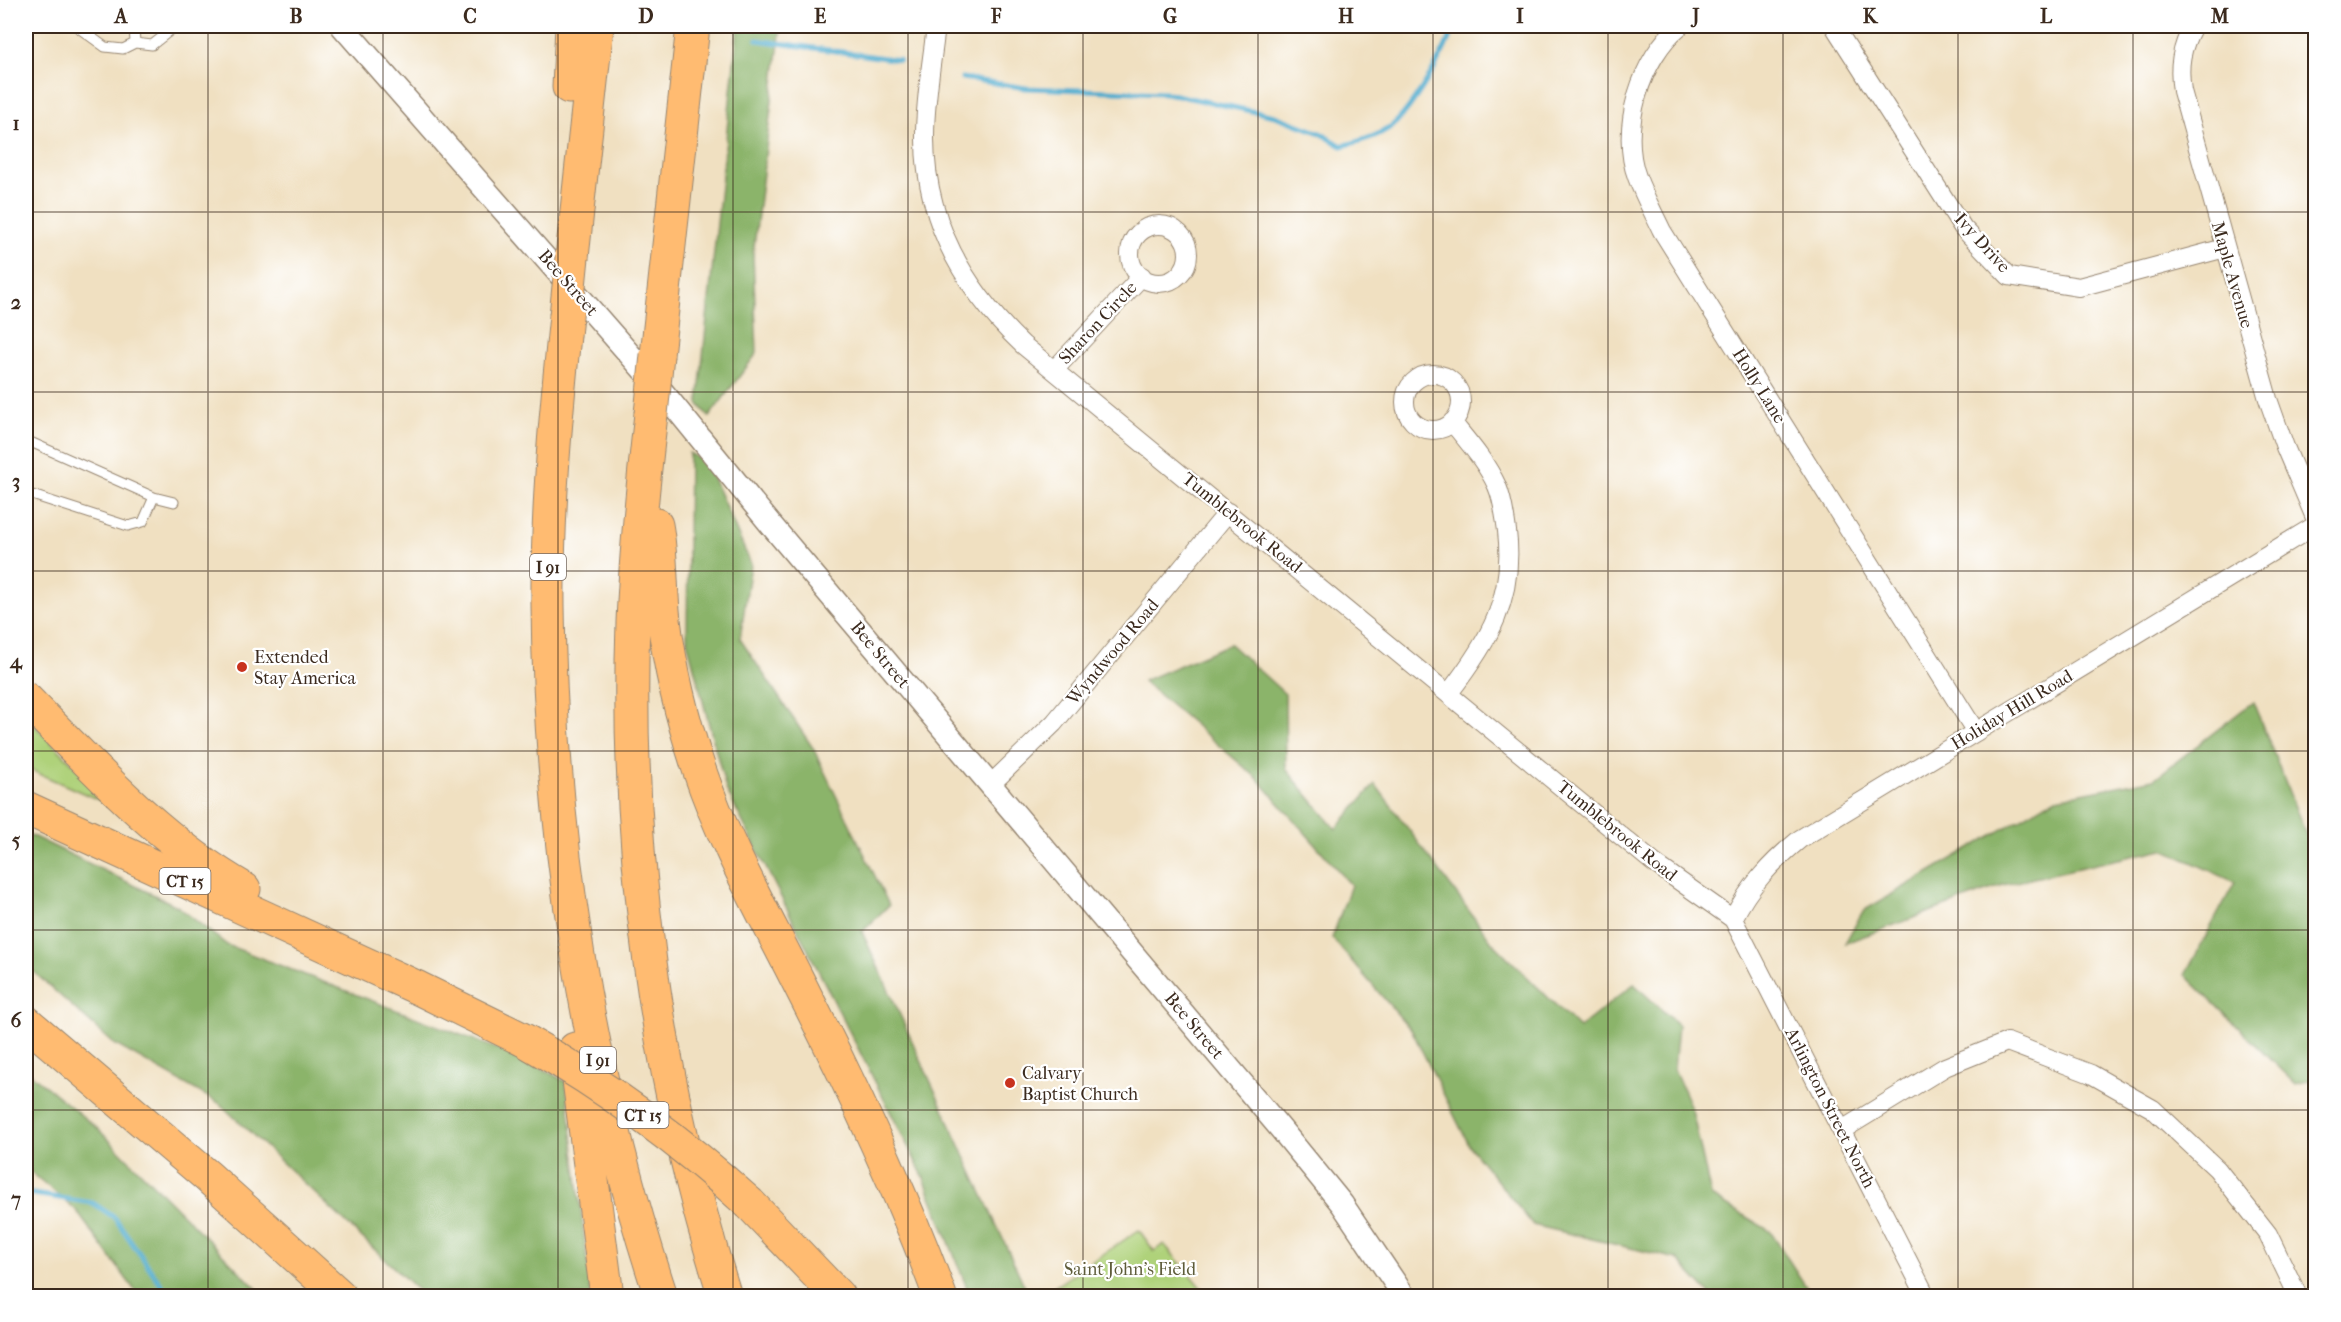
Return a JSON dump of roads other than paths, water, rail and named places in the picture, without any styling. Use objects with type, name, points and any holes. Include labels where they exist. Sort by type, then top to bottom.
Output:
[{"type":"highway","points":[[572,26],[566,132],[579,191]]},
{"type":"highway","name":"I 91","points":[[597,26],[553,454],[548,584],[550,683],[562,818],[591,1027],[626,1180],[661,1296]]},
{"type":"highway","points":[[693,26],[645,470],[633,652],[637,809],[644,910],[656,1010],[669,1084],[698,1204],[725,1296]]},
{"type":"highway","points":[[645,470],[657,530],[661,600],[669,652],[685,723],[708,794],[738,865],[820,1024],[883,1158],[940,1296]]},
{"type":"highway","points":[[26,699],[118,791],[177,843],[236,884],[292,915],[344,953]]},
{"type":"highway","name":"CT 15","points":[[26,808],[344,953],[526,1041],[581,1073],[637,1111],[750,1204],[838,1296]]},
{"type":"highway","points":[[562,818],[553,862],[554,896],[607,1296]]},
{"type":"highway","points":[[26,1022],[206,1175],[339,1296]]},
{"type":"highway","points":[[290,1250],[321,1296]]},
{"type":"street","name":"Bee Street","points":[[342,26],[646,373],[1317,1172],[1369,1241],[1404,1296]]},
{"type":"street","name":"Tumblebrook Road","points":[[936,26],[925,134],[926,162],[940,224],[964,277],[981,300],[1023,345],[1654,863],[1733,919]]},
{"type":"street","name":"Holly Lane","points":[[1680,26],[1664,38],[1645,69],[1635,108],[1630,145],[1636,176],[1669,242],[1976,732]]},
{"type":"street","name":"Ivy Drive","points":[[1834,26],[1963,228],[2009,276],[2079,287],[2225,248]]},
{"type":"street","name":"Maple Avenue","points":[[2193,26],[2184,44],[2179,69],[2180,80],[2268,399],[2316,520]]},
{"type":"street","name":"Sharon Circle","points":[[1055,369],[1142,276]]},
{"type":"street","points":[[1449,693],[1477,657],[1493,630],[1504,599],[1509,572],[1505,512],[1497,488],[1485,465],[1452,423]]},
{"type":"street","name":"Wyndwood Road","points":[[990,784],[1054,723],[1228,512]]},
{"type":"street","name":"Holiday Hill Road","points":[[1733,919],[1744,898],[1760,876],[1800,839],[2316,525]]},
{"type":"street","name":"Arlington Street North","points":[[1733,919],[1926,1296]]},
{"type":"street","points":[[1842,1130],[1945,1067],[2007,1042],[2091,1074],[2153,1108],[2217,1169],[2268,1234],[2298,1296]]},
{"type":"lane","points":[[76,26],[105,47],[123,49],[135,43],[152,45],[176,26]]},
{"type":"lane","points":[[134,26],[135,43]]},
{"type":"lane","points":[[26,440],[154,498],[174,502]]},
{"type":"lane","points":[[26,493],[128,526],[143,522],[154,498]]},
{"type":"waterway","points":[[962,78],[1026,88],[1166,93],[1275,116],[1320,133],[1342,146],[1381,133],[1401,117],[1437,63],[1453,26]]},
{"type":"waterway","points":[[757,40],[899,60]]},
{"type":"waterway","points":[[26,1193],[93,1203],[115,1218],[169,1296]]},
{"type":"place","name":"Extended Stay America","points":[[242,667]]},
{"type":"place","name":"Calvary Baptist Church","points":[[1010,1083]]},
{"type":"park label","name":"Saint John's Field","points":[[1130,1269]]}]
